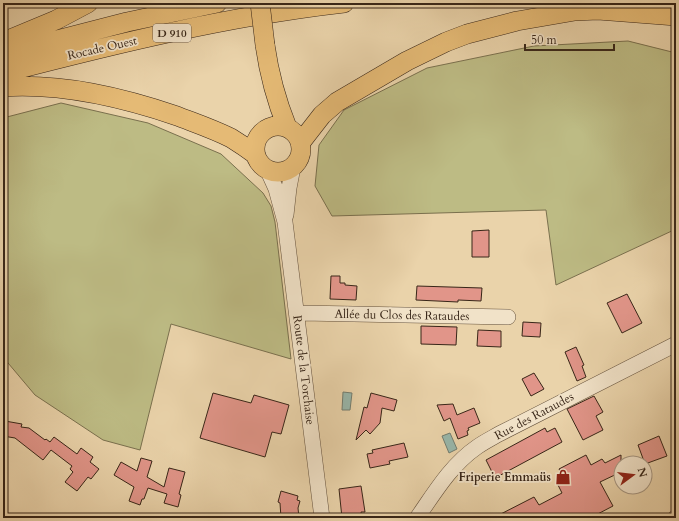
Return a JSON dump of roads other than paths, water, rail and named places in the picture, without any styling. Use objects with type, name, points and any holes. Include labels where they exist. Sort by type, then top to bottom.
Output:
[{"type":"main road","points":[[3,42],[56,20],[88,3]]},
{"type":"main road","name":"Rocade Ouest","points":[[3,54],[127,22],[217,3]]},
{"type":"main road","points":[[260,3],[268,69],[279,107],[287,127]]},
{"type":"main road","name":"Rocade Ouest","points":[[3,73],[132,41],[241,18],[344,3]]},
{"type":"main road","points":[[630,3],[676,10]]},
{"type":"main road","points":[[301,142],[322,115],[337,102],[412,58],[467,34],[517,21],[575,11],[598,10],[676,16]]},
{"type":"main road","points":[[264,130],[268,69]]},
{"type":"main road","points":[[3,87],[31,86],[88,92],[123,99],[160,110],[220,132],[232,139],[261,162],[274,171],[280,172],[293,167],[298,162],[302,148],[298,135],[287,127],[275,125],[264,130],[256,141],[261,162]]},
{"type":"street","name":"Route de la Torchaise","points":[[261,162],[276,189],[285,222],[322,518]]},
{"type":"street","name":"Route de la Torchaise","points":[[285,222],[293,167]]},
{"type":"street","name":"Allée du Clos des Rataudes","points":[[297,316],[302,313],[508,317]]},
{"type":"street","name":"Rue des Rataudes","points":[[417,518],[445,477],[477,446],[676,344]]},
{"type":"place","name":"Friperie Emmaüs","points":[[563,477]]}]
